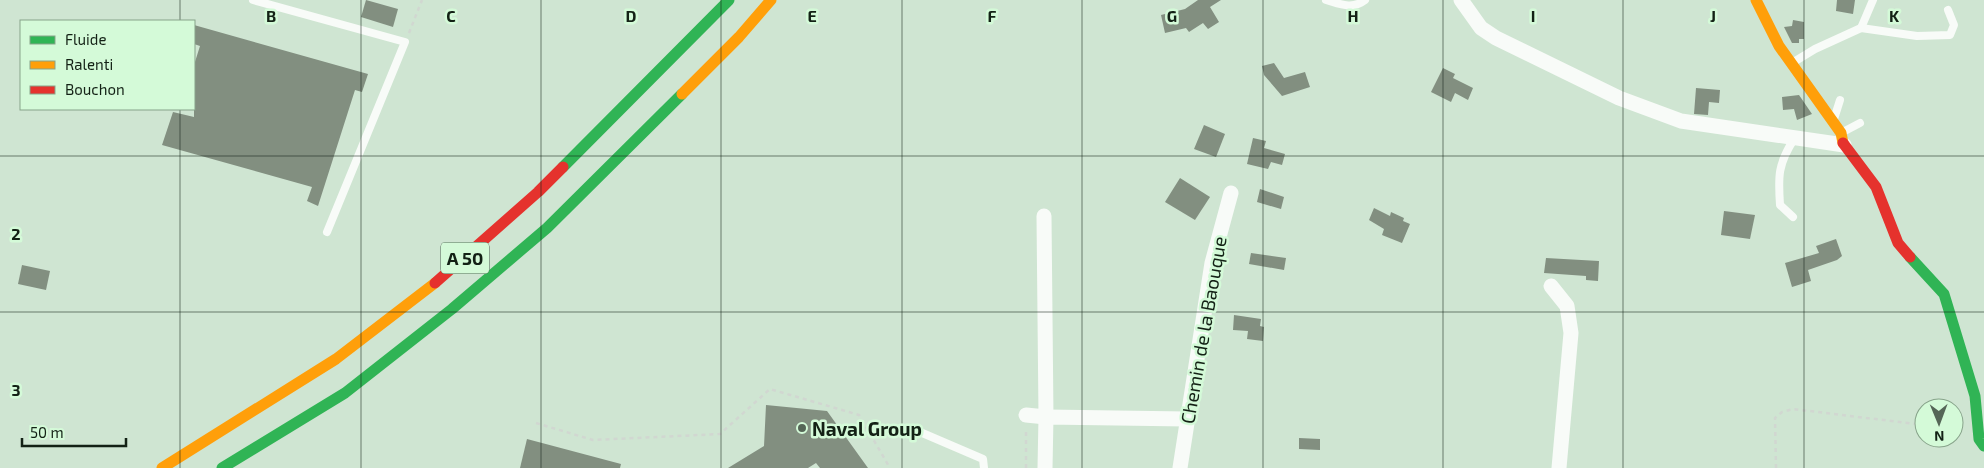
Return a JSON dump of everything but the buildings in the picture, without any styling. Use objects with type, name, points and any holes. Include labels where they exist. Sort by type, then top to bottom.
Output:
[{"type":"main road","name":"A 50","points":[[162,468],[336,359],[440,278],[538,192],[729,0]]},
{"type":"main road","name":"A 50","points":[[222,468],[345,392],[452,309],[547,228],[739,37],[771,0]]},
{"type":"main road","points":[[1756,0],[1779,46],[1833,120],[1843,139],[1876,187],[1898,243],[1944,294],[1975,396],[1981,425],[1979,439],[1984,446]]},
{"type":"street","points":[[1461,0],[1481,28],[1496,38],[1619,98],[1681,121],[1794,139],[1843,139]]},
{"type":"street","name":"Chemin de la Baouque","points":[[1180,468],[1212,263],[1231,193]]},
{"type":"street","points":[[1044,216],[1045,468]]},
{"type":"street","points":[[1551,286],[1567,306],[1571,332],[1559,468]]},
{"type":"street","points":[[1026,415],[1046,417],[1187,419]]},
{"type":"lane","points":[[253,0],[405,42],[327,232]]},
{"type":"lane","points":[[1326,0],[1348,7],[1365,0]]},
{"type":"lane","points":[[1861,28],[1873,0]]},
{"type":"lane","points":[[1791,64],[1815,49],[1861,28],[1916,36],[1950,35],[1954,25],[1948,10]]},
{"type":"lane","points":[[1751,15],[1764,13]]},
{"type":"lane","points":[[1833,120],[1840,100]]},
{"type":"lane","points":[[1843,139],[1860,123]]},
{"type":"lane","points":[[1793,217],[1780,204],[1778,175],[1784,156],[1794,139]]},
{"type":"lane","points":[[913,429],[983,459],[984,468]]},
{"type":"path","points":[[405,42],[422,0]]},
{"type":"path","points":[[536,423],[593,440],[720,434],[770,389],[859,415],[890,468]]},
{"type":"path","points":[[1776,468],[1774,426],[1775,418],[1782,412],[1793,409],[1914,424]]},
{"type":"path","points":[[1026,415],[1026,468]]},
{"type":"traffic: fast","points":[[563,167],[729,0]]},
{"type":"traffic: fast","points":[[222,468],[345,393],[452,309],[547,228],[682,94]]},
{"type":"traffic: fast","points":[[1910,257],[1944,294],[1975,396],[1979,439],[1984,446]]},
{"type":"traffic: slow","points":[[682,94],[739,37],[771,0]]},
{"type":"traffic: slow","points":[[1756,0],[1779,46],[1841,133],[1843,143]]},
{"type":"traffic: slow","points":[[162,468],[336,359],[435,283]]},
{"type":"traffic: jam","points":[[1843,143],[1876,187],[1898,243],[1910,257]]},
{"type":"traffic: jam","points":[[435,283],[538,192],[563,167]]},
{"type":"place","name":"Naval Group","points":[[802,428]]}]
